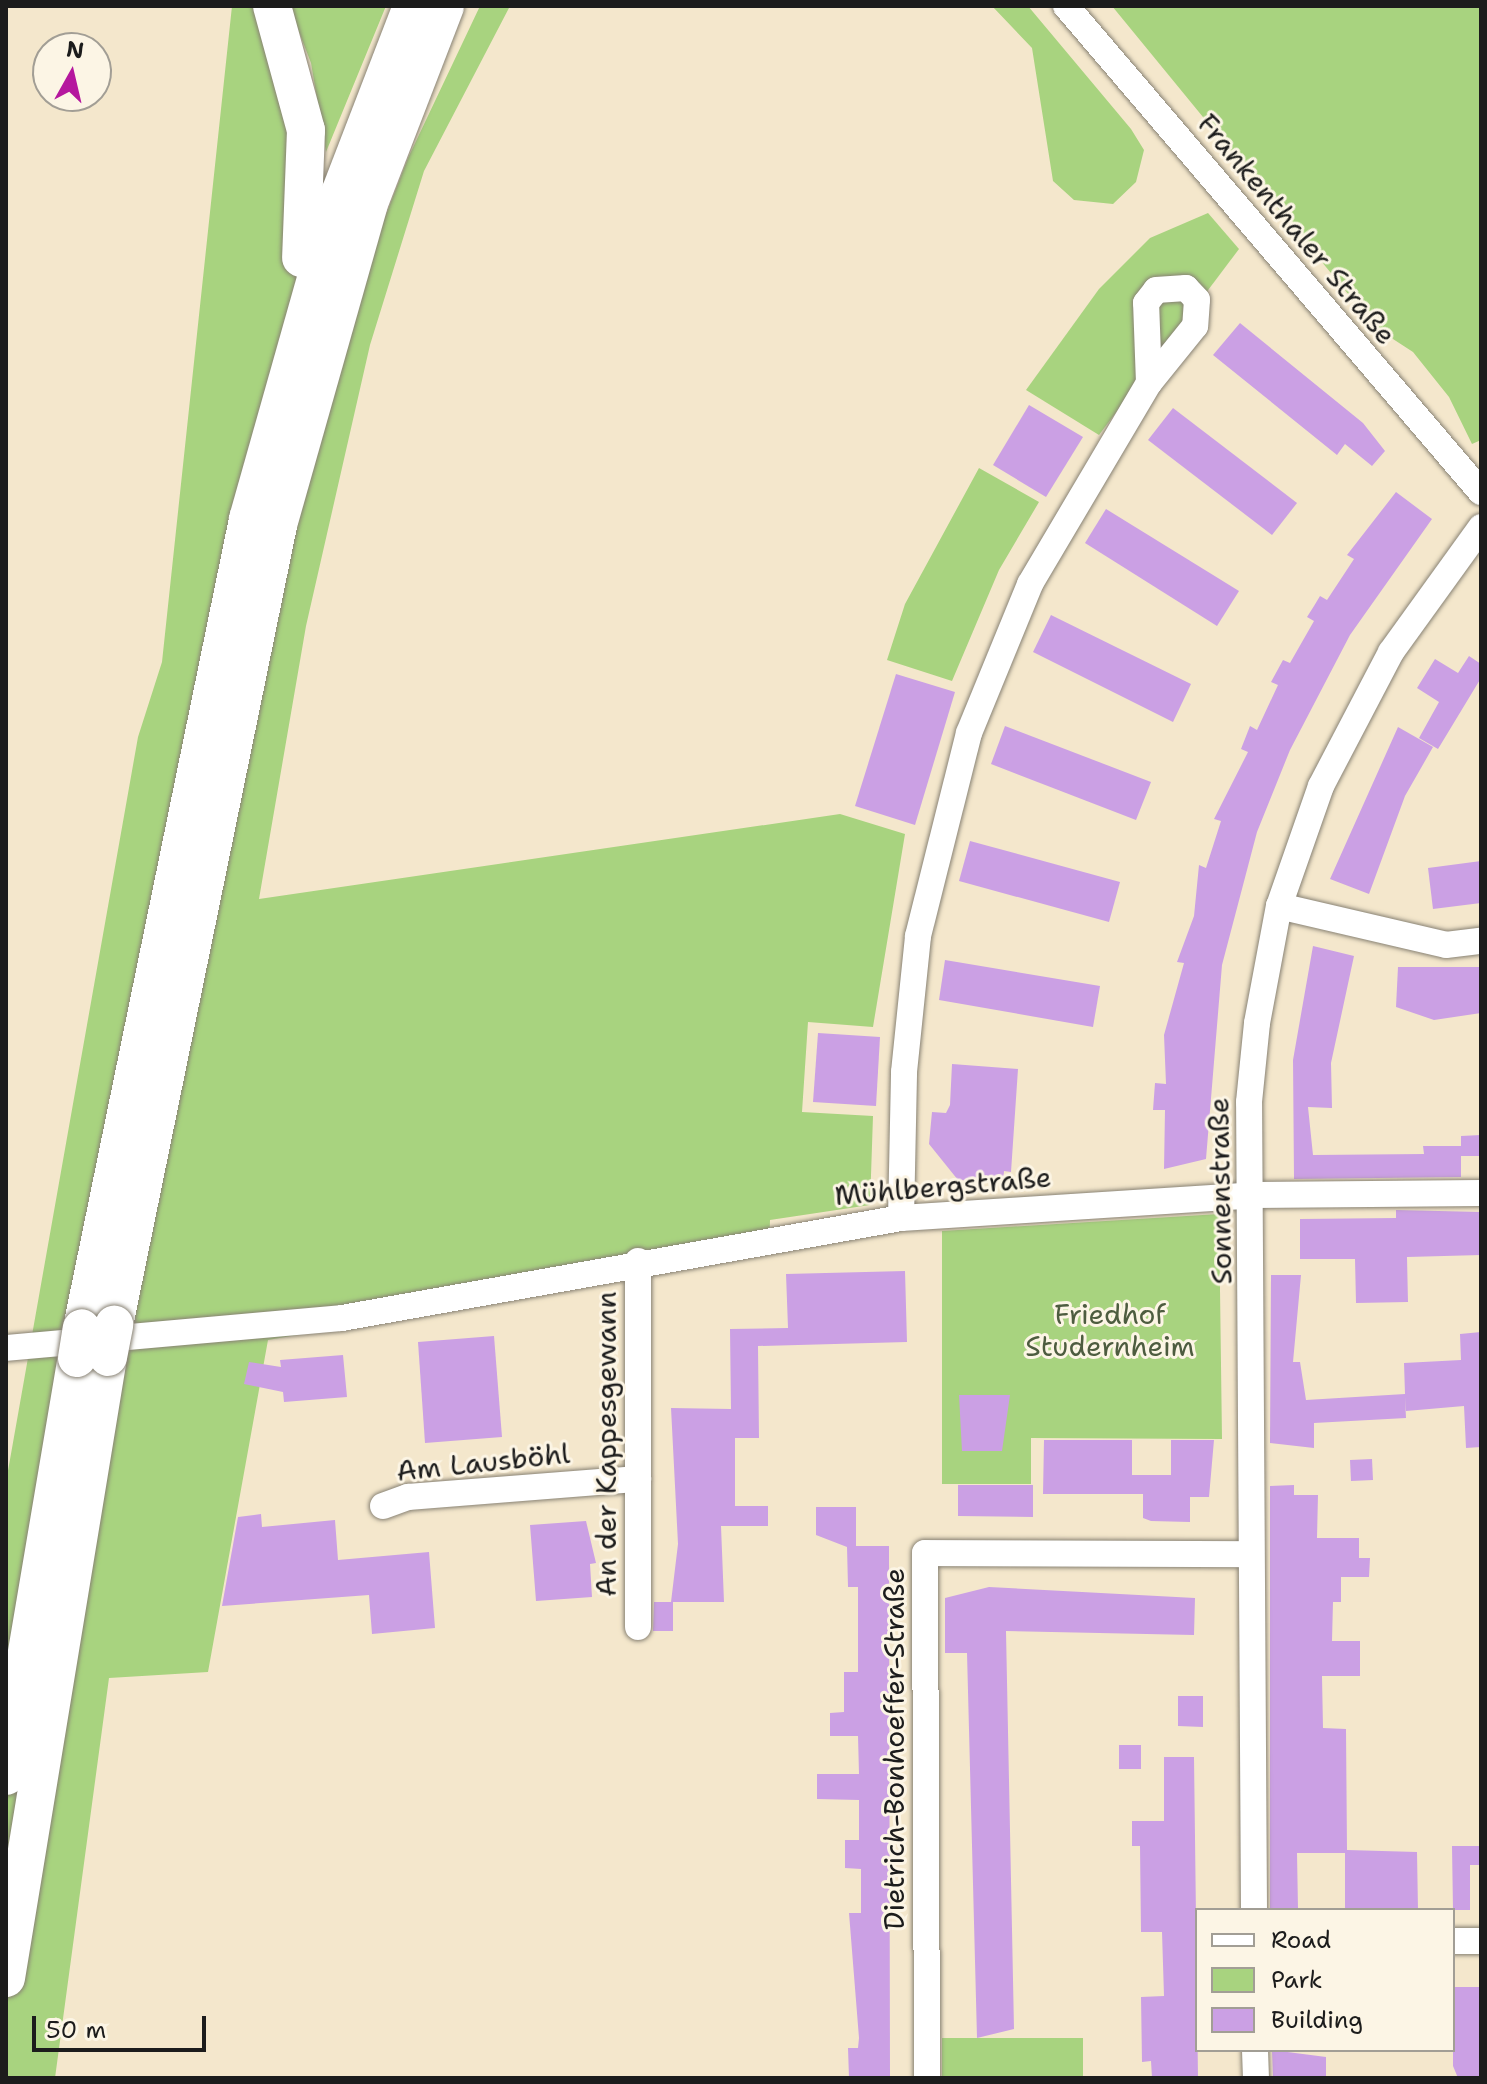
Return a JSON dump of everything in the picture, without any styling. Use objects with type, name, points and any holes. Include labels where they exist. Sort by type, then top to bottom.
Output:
[{"type":"highway","points":[[272,6],[299,90],[309,170],[292,349]]},
{"type":"highway","points":[[6,1978],[95,1342],[196,755],[292,349],[340,193],[412,6]]},
{"type":"highway","points":[[6,1776],[95,1342],[282,510],[368,206],[445,6]]},
{"type":"street","name":"Frankenthaler Straße","points":[[1066,6],[1481,492]]},
{"type":"street","points":[[901,1218],[909,1008],[929,876],[961,759],[1030,584],[1149,383]]},
{"type":"street","name":"Sonnenstraße","points":[[1254,1908],[1251,1554],[1254,1195],[1249,1102],[1279,906],[1353,717],[1409,622],[1481,527]]},
{"type":"street","points":[[1279,906],[1446,945],[1481,941]]},
{"type":"street","name":"Mühlbergstraße","points":[[6,1348],[255,1330],[418,1304],[638,1261],[901,1218],[1254,1195],[1481,1193]]},
{"type":"street","name":"An der Kappesgewann","points":[[638,1261],[638,1627]]},
{"type":"street","name":"Am Lausböhl","points":[[383,1506],[408,1497],[638,1479]]},
{"type":"street","name":"Dietrich-Bonhoeffer-Straße","points":[[927,2078],[925,1553],[1251,1554]]},
{"type":"street","points":[[1455,1941],[1481,1941]]},
{"type":"street","points":[[1255,2052],[1256,2078]]},
{"type":"green space","points":[[232,6],[260,6],[354,297],[408,158],[480,6],[510,6],[424,171],[370,345],[306,626],[259,899],[840,814],[905,834],[873,1027],[808,1022],[802,1112],[873,1116],[870,1205],[770,1220],[769,1253],[268,1340],[208,1672],[109,1678],[55,2078],[6,2078],[6,1482],[138,737],[162,662]]},
{"type":"green space","points":[[289,6],[386,6],[326,152],[311,63]]},
{"type":"green space","points":[[992,6],[1028,6],[1131,129],[1144,150],[1136,182],[1113,204],[1074,200],[1053,181],[1032,48]]},
{"type":"green space","points":[[1112,6],[1481,6],[1481,440],[1472,444],[1449,397],[1413,352],[1376,328]]},
{"type":"green space","points":[[1208,213],[1239,249],[1099,435],[1026,390],[1099,289],[1150,238]]},
{"type":"green space","points":[[979,468],[1039,502],[999,570],[952,681],[887,660],[905,604]]},
{"type":"green space","name":"Friedhof Studernheim","points":[[1219,1214],[1222,1439],[1031,1438],[1031,1484],[942,1484],[942,1231]]},
{"type":"green space","points":[[942,2038],[1083,2038],[1083,2078],[942,2078]]},
{"type":"building","points":[[1240,323],[1363,423],[1385,451],[1372,466],[1345,444],[1337,455],[1213,355]]},
{"type":"building","points":[[1029,405],[1083,437],[1046,497],[993,465]]},
{"type":"building","points":[[1173,408],[1297,503],[1272,535],[1148,440]]},
{"type":"building","points":[[1396,492],[1432,519],[1350,635],[1290,750],[1257,832],[1222,965],[1206,1159],[1164,1169],[1165,1110],[1153,1110],[1155,1083],[1166,1084],[1164,1035],[1184,963],[1177,962],[1194,916],[1199,865],[1206,868],[1221,821],[1214,819],[1248,752],[1241,749],[1250,726],[1257,730],[1278,685],[1271,682],[1283,660],[1290,663],[1314,621],[1307,617],[1320,596],[1327,600],[1354,559],[1347,555]]},
{"type":"building","points":[[1106,509],[1239,591],[1217,626],[1085,543]]},
{"type":"building","points":[[1051,615],[1191,684],[1173,722],[1033,652]]},
{"type":"building","points":[[1469,656],[1481,664],[1481,678],[1438,749],[1419,738],[1439,702],[1417,688],[1435,659],[1458,673]]},
{"type":"building","points":[[896,674],[955,692],[915,825],[855,806]]},
{"type":"building","points":[[1005,726],[1151,782],[1136,820],[991,764]]},
{"type":"building","points":[[1398,727],[1433,747],[1405,796],[1369,894],[1330,879]]},
{"type":"building","points":[[970,841],[1120,882],[1109,922],[959,881]]},
{"type":"building","points":[[1481,861],[1481,903],[1433,909],[1428,868]]},
{"type":"building","points":[[1313,946],[1354,956],[1331,1063],[1332,1108],[1308,1107],[1313,1155],[1424,1154],[1423,1146],[1461,1146],[1461,1177],[1294,1179],[1293,1060]]},
{"type":"building","points":[[945,960],[1100,986],[1093,1027],[939,1000]]},
{"type":"building","points":[[1398,967],[1481,967],[1481,1013],[1434,1020],[1396,1007]]},
{"type":"building","points":[[818,1033],[880,1037],[876,1106],[813,1102]]},
{"type":"building","points":[[952,1064],[1018,1069],[1011,1172],[1004,1171],[1003,1183],[958,1180],[929,1144],[932,1112],[946,1113],[950,1105]]},
{"type":"building","points":[[1481,1135],[1481,1156],[1461,1156],[1461,1136]]},
{"type":"building","points":[[1396,1210],[1481,1212],[1481,1255],[1407,1257],[1408,1302],[1356,1303],[1355,1259],[1300,1259],[1300,1219],[1396,1218]]},
{"type":"building","points":[[905,1271],[907,1342],[758,1346],[759,1438],[735,1438],[735,1506],[768,1506],[768,1526],[721,1526],[724,1602],[673,1602],[673,1631],[653,1631],[654,1602],[671,1602],[678,1544],[671,1408],[731,1409],[730,1329],[788,1328],[786,1274]]},
{"type":"building","points":[[1271,1275],[1301,1275],[1293,1362],[1300,1362],[1306,1400],[1405,1394],[1404,1363],[1461,1360],[1460,1334],[1481,1332],[1481,1447],[1466,1448],[1464,1406],[1406,1411],[1405,1397],[1406,1418],[1314,1423],[1314,1448],[1270,1443]]},
{"type":"building","points":[[494,1336],[502,1437],[425,1443],[418,1342]]},
{"type":"building","points":[[343,1355],[347,1397],[284,1402],[283,1392],[244,1384],[249,1362],[281,1367],[280,1360]]},
{"type":"building","points":[[959,1395],[1010,1395],[1002,1451],[962,1451]]},
{"type":"building","points":[[1044,1440],[1132,1440],[1132,1475],[1171,1475],[1171,1440],[1214,1440],[1209,1497],[1190,1497],[1190,1522],[1143,1518],[1143,1494],[1043,1494]]},
{"type":"building","points":[[1372,1459],[1373,1480],[1351,1481],[1350,1460]]},
{"type":"building","points":[[958,1485],[1033,1485],[1033,1517],[958,1516]]},
{"type":"building","points":[[1294,1485],[1294,1495],[1318,1495],[1317,1538],[1359,1538],[1359,1558],[1370,1558],[1369,1577],[1341,1577],[1341,1602],[1333,1602],[1332,1641],[1360,1641],[1360,1676],[1322,1676],[1323,1728],[1346,1729],[1347,1850],[1417,1852],[1418,1908],[1345,1908],[1345,1853],[1297,1853],[1298,1908],[1270,1908],[1270,1486]]},
{"type":"building","points":[[816,1507],[856,1507],[856,1546],[889,1546],[890,2078],[849,2078],[848,2048],[858,2048],[859,2038],[849,1913],[861,1913],[861,1869],[845,1868],[845,1840],[859,1840],[859,1800],[817,1799],[817,1774],[859,1774],[858,1736],[830,1736],[830,1713],[844,1712],[844,1672],[858,1672],[858,1587],[848,1587],[847,1547],[816,1535]]},
{"type":"building","points":[[261,1514],[262,1527],[335,1520],[338,1560],[429,1552],[435,1628],[372,1634],[369,1595],[222,1606],[238,1517]]},
{"type":"building","points":[[586,1521],[596,1563],[590,1564],[592,1597],[536,1601],[530,1525]]},
{"type":"building","points":[[989,1587],[1195,1598],[1194,1635],[1006,1631],[1014,2029],[977,2038],[967,1653],[945,1653],[945,1598]]},
{"type":"building","points":[[1178,1696],[1203,1696],[1203,1727],[1178,1726]]},
{"type":"building","points":[[1119,1745],[1141,1745],[1141,1769],[1119,1769]]},
{"type":"building","points":[[1164,1757],[1194,1757],[1195,2052],[1198,2052],[1198,2078],[1152,2078],[1151,2061],[1142,2062],[1141,1997],[1164,1996],[1162,1932],[1141,1932],[1140,1846],[1132,1846],[1132,1821],[1164,1821]]},
{"type":"building","points":[[1452,1846],[1481,1846],[1481,1865],[1470,1865],[1470,1910],[1453,1908]]},
{"type":"building","points":[[1455,1987],[1481,1987],[1479,2078],[1458,2078],[1453,2066]]},
{"type":"building","points":[[1272,2052],[1326,2057],[1326,2078],[1273,2078]]}]
